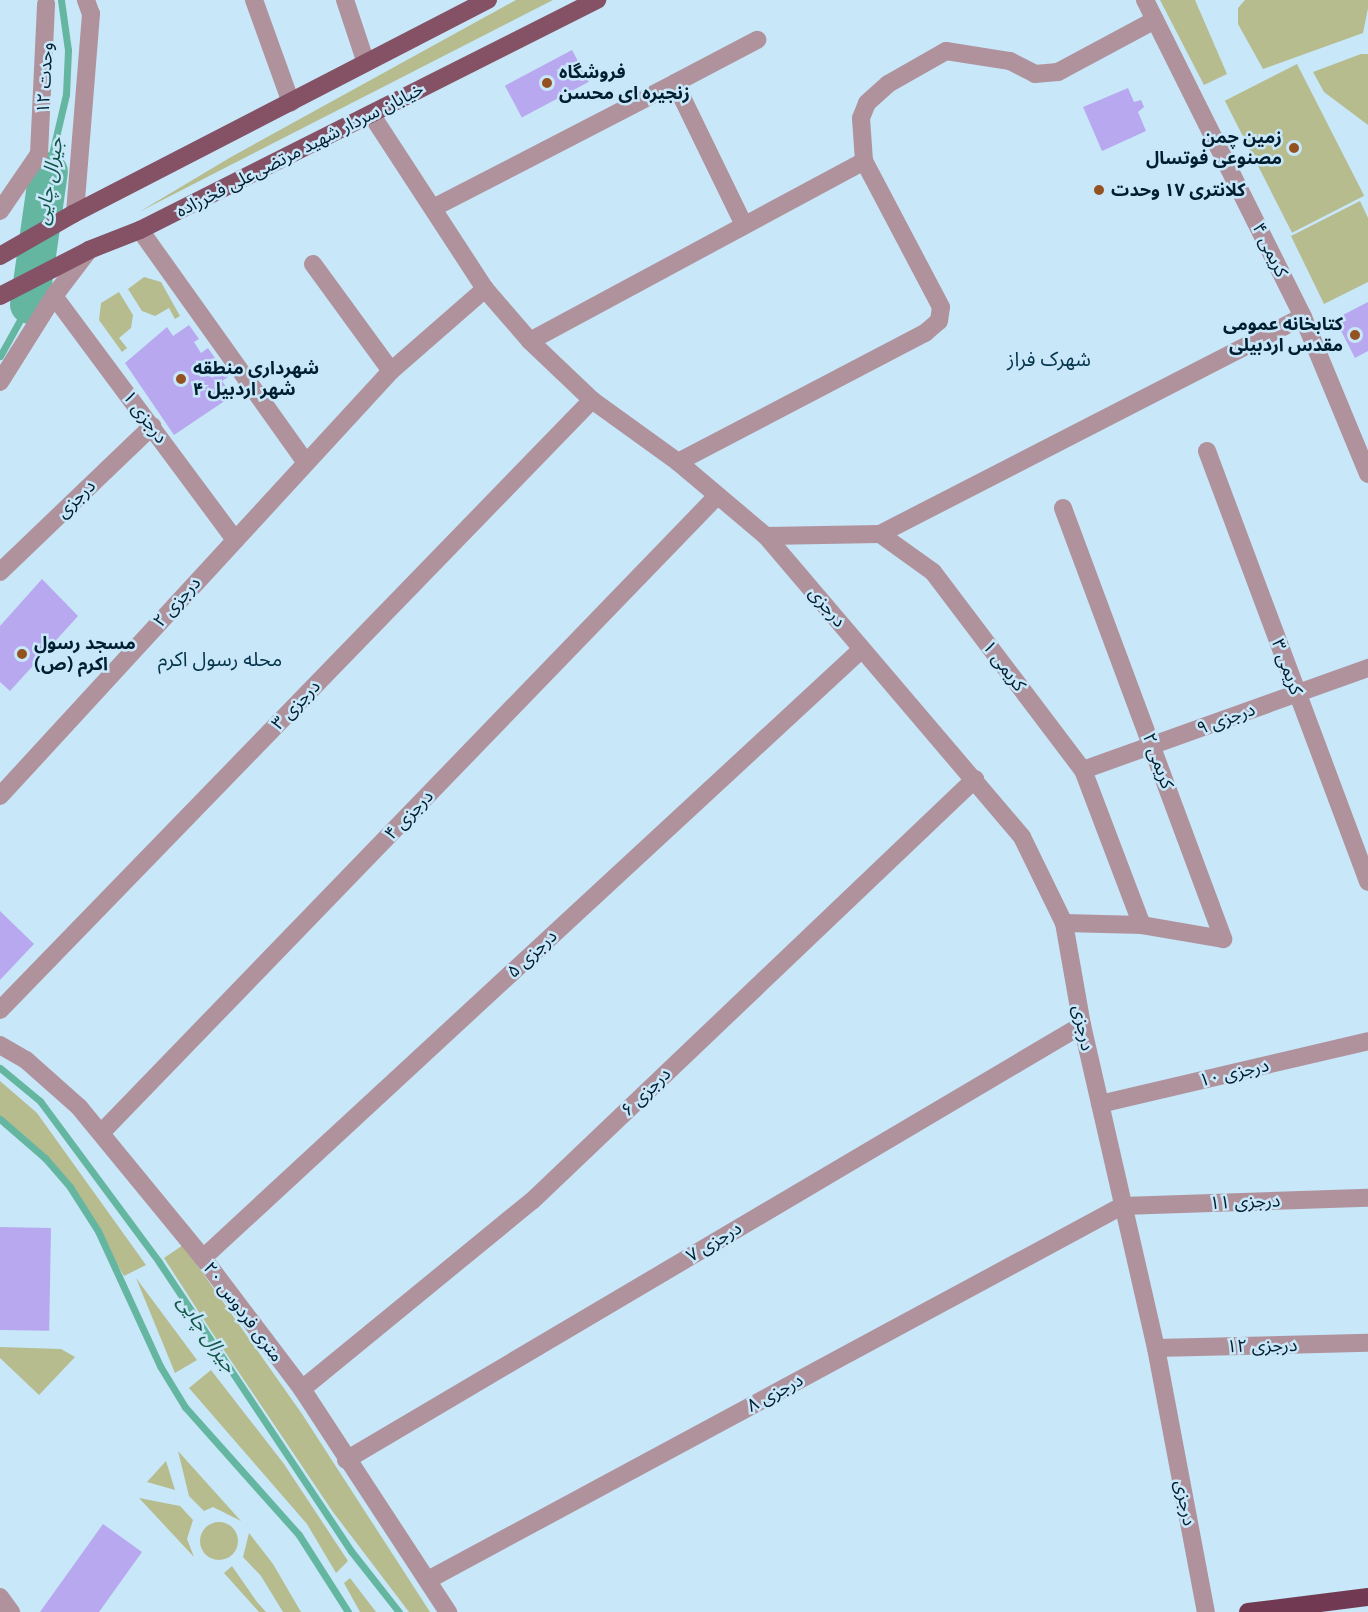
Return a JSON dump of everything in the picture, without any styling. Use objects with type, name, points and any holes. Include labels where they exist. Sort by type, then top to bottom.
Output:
[{"type":"highway","points":[[1248,1612],[1368,1597]]},
{"type":"main road","points":[[0,256],[74,213],[488,0]]},
{"type":"main road","name":"خیابان سردار شهید مرتضی‌علی فخرزاده","points":[[0,296],[88,250],[140,230],[597,0]]},
{"type":"street","points":[[74,213],[91,14],[86,0]]},
{"type":"street","points":[[254,0],[291,103]]},
{"type":"street","points":[[345,0],[366,63]]},
{"type":"street","name":"کریمی ۴","points":[[1145,0],[1303,317],[1368,474]]},
{"type":"street","name":"وحدت ۱۲","points":[[2,202],[39,154],[46,4]]},
{"type":"street","points":[[678,462],[925,333],[939,321],[941,306],[864,160],[861,118],[867,103],[888,84],[946,51],[1010,61],[1035,74],[1058,72],[1155,20]]},
{"type":"street","points":[[433,208],[757,40]]},
{"type":"street","points":[[675,83],[744,225]]},
{"type":"street","name":"درجزی","points":[[371,114],[485,289],[530,341],[591,400],[678,462],[766,536],[1023,837],[1064,923],[1082,1025],[1156,1348],[1206,1612]]},
{"type":"street","points":[[530,341],[864,160]]},
{"type":"street","points":[[140,230],[305,461]]},
{"type":"street","points":[[0,382],[54,296],[88,250]]},
{"type":"street","points":[[313,264],[391,371]]},
{"type":"street","name":"درجزی ۲","points":[[0,796],[305,461],[391,371],[485,289]]},
{"type":"street","name":"درجزی ۱","points":[[54,296],[235,540]]},
{"type":"street","points":[[766,536],[880,534],[1303,317]]},
{"type":"street","name":"درجزی ۳","points":[[0,1010],[591,400]]},
{"type":"street","name":"درجزی","points":[[0,572],[152,426]]},
{"type":"street","name":"کریمی ۳","points":[[1207,451],[1368,882]]},
{"type":"street","name":"درجزی ۴","points":[[101,1133],[717,496]]},
{"type":"street","name":"کریمی ۲","points":[[1063,508],[1153,745],[1223,939],[1143,925]]},
{"type":"street","name":"کریمی ۱","points":[[880,534],[933,572],[1083,770],[1143,925]]},
{"type":"street","name":"درجزی ۵","points":[[203,1258],[862,649]]},
{"type":"street","name":"درجزی ۹","points":[[1083,770],[1368,668]]},
{"type":"street","name":"درجزی ۶","points":[[302,1389],[532,1201],[975,779]]},
{"type":"street","points":[[1064,923],[1143,925]]},
{"type":"street","name":"درجزی ۷","points":[[346,1460],[1082,1025]]},
{"type":"street","name":"درجزی ۱۰","points":[[1100,1104],[1368,1041]]},
{"type":"street","name":"۲۰ متری فردوس","points":[[0,1045],[54,1083],[101,1133],[203,1258],[302,1389],[346,1460],[448,1612]]},
{"type":"street","name":"درجزی ۱۱","points":[[1122,1206],[1368,1198]]},
{"type":"street","name":"درجزی ۸","points":[[428,1580],[1122,1206]]},
{"type":"street","name":"درجزی ۱۲","points":[[1156,1348],[1368,1343]]},
{"type":"street","points":[[0,1596],[11,1612]]},
{"type":"green space","points":[[516,0],[553,0],[139,212],[231,157]]},
{"type":"green space","points":[[1160,0],[1195,0],[1227,74],[1204,85]]},
{"type":"green space","points":[[1245,0],[1368,0],[1368,8],[1363,33],[1263,69],[1238,24],[1238,8]]},
{"type":"green space","points":[[1361,54],[1368,54],[1368,125],[1324,92],[1313,72]]},
{"type":"green space","name":"زمین چمن مصنوعی فوتسال","points":[[1297,64],[1364,196],[1292,233],[1225,101]]},
{"type":"green space","points":[[1360,201],[1368,218],[1368,282],[1324,304],[1291,236]]},
{"type":"green space","points":[[144,277],[161,282],[180,316],[175,319],[169,308],[155,316],[142,311],[128,289]]},
{"type":"green space","points":[[119,292],[133,315],[131,328],[119,338],[127,348],[122,352],[99,320],[101,303]]},
{"type":"green space","points":[[0,1081],[37,1113],[146,1265],[124,1276],[71,1187],[27,1140],[0,1122]]},
{"type":"green space","points":[[183,1245],[302,1414],[430,1612],[409,1612],[333,1512],[215,1337],[164,1258]]},
{"type":"green space","points":[[136,1278],[197,1360],[175,1373]]},
{"type":"green space","points":[[0,1347],[61,1349],[75,1357],[39,1395],[0,1358]]},
{"type":"green space","points":[[211,1370],[284,1464],[348,1561],[336,1573],[307,1524],[189,1388]]},
{"type":"green space","points":[[178,1451],[241,1521],[213,1507],[204,1511],[189,1496]]},
{"type":"green space","points":[[166,1461],[175,1490],[147,1482]]},
{"type":"green space","points":[[139,1498],[180,1506],[193,1520],[187,1539],[194,1557]]},
{"type":"green space","points":[[219,1522],[232,1528],[238,1541],[232,1554],[219,1560],[206,1554],[200,1541],[206,1528]]},
{"type":"green space","points":[[249,1533],[273,1564],[301,1612],[283,1612],[261,1576],[243,1557]]},
{"type":"green space","points":[[232,1566],[266,1612],[259,1612],[224,1573]]},
{"type":"green space","points":[[350,1578],[376,1612],[360,1612],[344,1583]]},
{"type":"building","name":"فروشگاه زنجیره ای محسن","points":[[572,50],[589,82],[522,117],[505,86]]},
{"type":"building","points":[[1128,88],[1134,102],[1141,100],[1144,107],[1138,112],[1146,131],[1102,151],[1083,107]]},
{"type":"building","name":"کتابخانه عمومی مقدس اردبیلی","points":[[1368,302],[1368,351],[1355,358],[1335,319]]},
{"type":"building","name":"شهرداری منطقه ۴ شهر اردبیل","points":[[189,325],[199,339],[194,342],[201,353],[208,348],[228,377],[222,381],[232,396],[174,435],[125,363],[167,327],[173,336]]},
{"type":"building","name":"مسجد رسول اکرم (ص)","points":[[42,579],[78,616],[10,691],[0,682],[0,626]]},
{"type":"building","points":[[0,911],[34,944],[0,980]]},
{"type":"building","points":[[0,1227],[51,1228],[49,1331],[0,1330]]},
{"type":"building","points":[[103,1524],[142,1552],[99,1612],[40,1612]]},
{"type":"waterway","name":"جیرال چایی","points":[[48,171],[66,94],[68,50],[61,0]]},
{"type":"waterway","name":"جیرال چایی","points":[[29,304],[48,171]]},
{"type":"waterway","name":"جیرال چایی","points":[[0,356],[29,304]]},
{"type":"waterway","name":"جیرال چایی","points":[[0,1068],[40,1101],[159,1262],[351,1551],[399,1612]]},
{"type":"waterway","name":"جیرال چایی","points":[[0,1119],[45,1158],[70,1187],[98,1231],[160,1366],[185,1407],[299,1535],[348,1612]]},
{"type":"place","name":"فروشگاه زنجیره ای محسن","points":[[547,83]]},
{"type":"place","name":"زمین چمن مصنوعی فوتسال","points":[[1294,148]]},
{"type":"place","name":"کلانتری ۱۷ وحدت","points":[[1099,190]]},
{"type":"place","name":"کتابخانه عمومی مقدس اردبیلی","points":[[1355,335]]},
{"type":"place","name":"شهرداری منطقه ۴ شهر اردبیل","points":[[181,379]]},
{"type":"place","name":"مسجد رسول اکرم (ص)","points":[[22,654]]},
{"type":"district","name":"شهرک فراز","points":[[1049,359]]},
{"type":"district","name":"محله رسول اکرم","points":[[220,659]]}]
